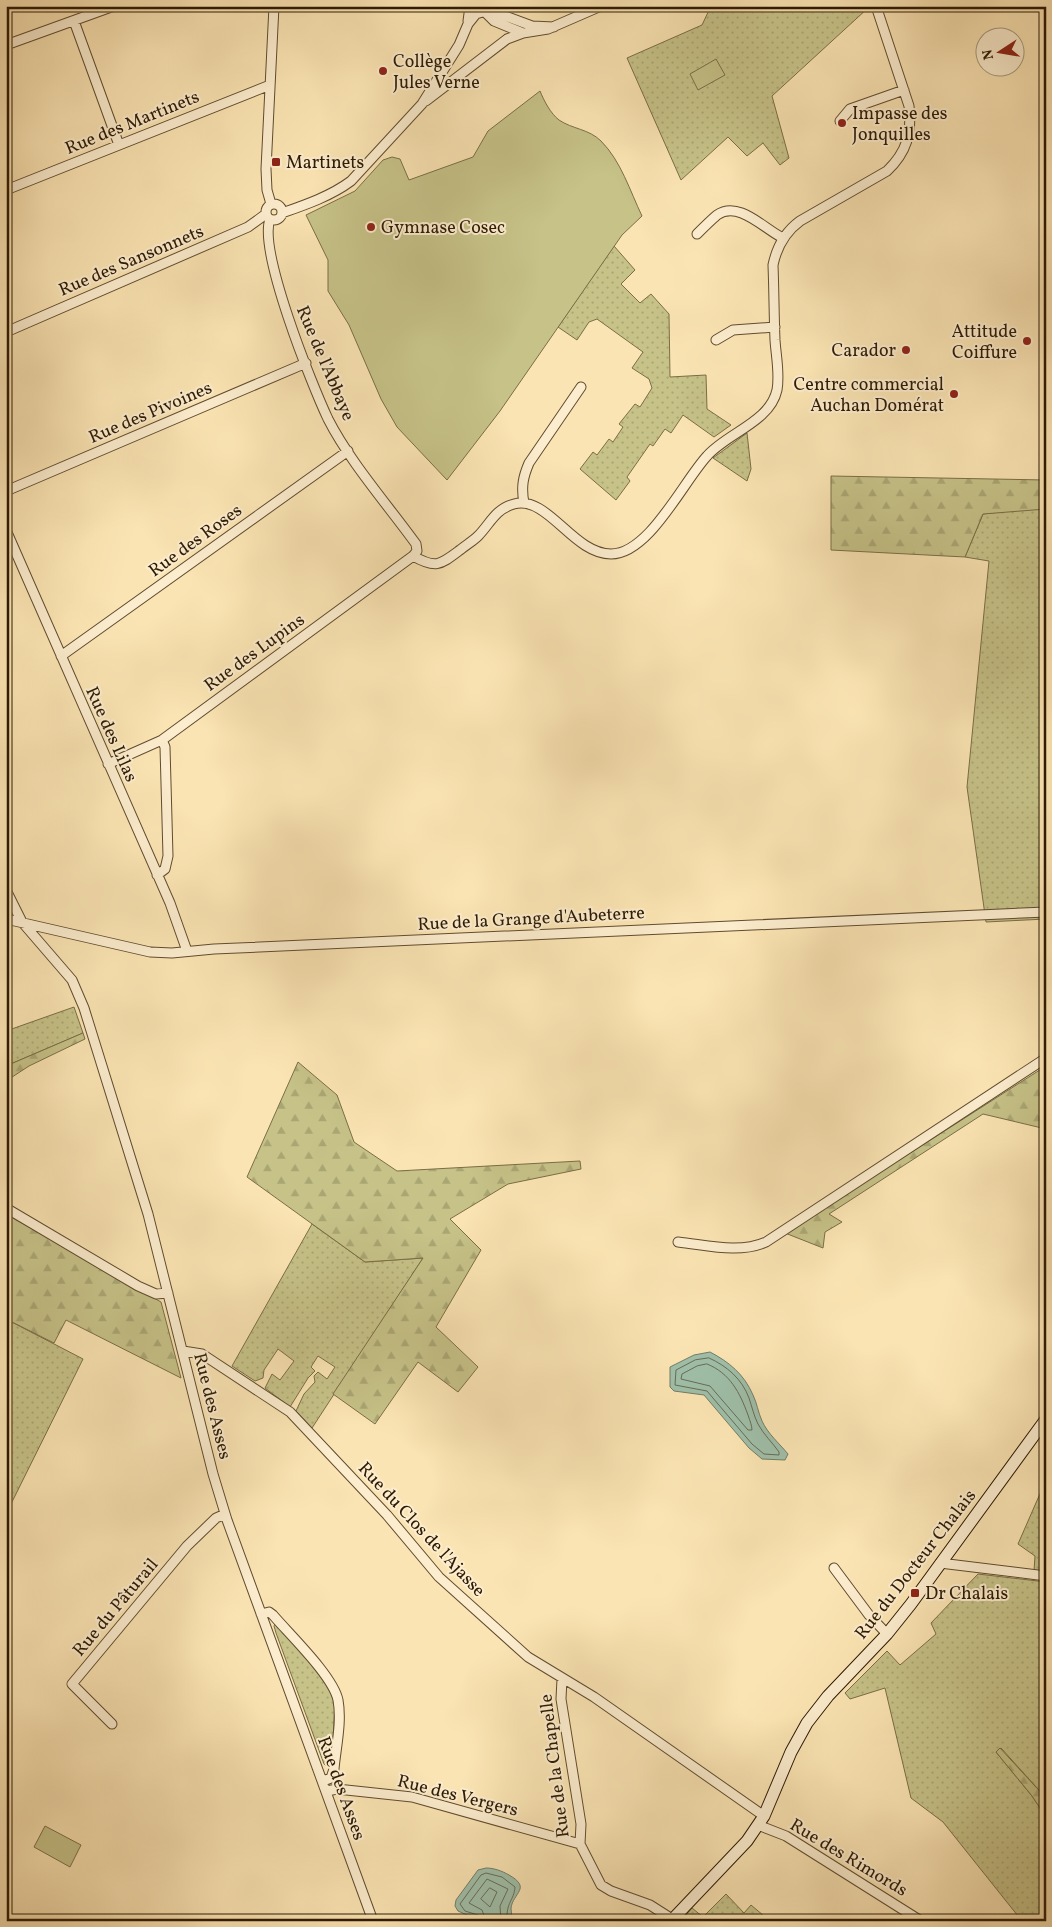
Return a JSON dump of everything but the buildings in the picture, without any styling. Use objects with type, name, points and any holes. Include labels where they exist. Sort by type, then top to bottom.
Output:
[{"type":"main road","name":"Rue du Docteur Chalais","points":[[671,1920],[747,1840],[761,1820],[791,1752],[807,1723],[828,1696],[887,1634],[1046,1419]]},
{"type":"street","points":[[6,44],[114,6]]},
{"type":"street","points":[[274,6],[266,170],[267,190],[271,204],[268,207],[268,217],[276,220],[282,212],[300,207],[350,181],[422,104],[507,39],[523,33],[554,27],[601,6]]},
{"type":"street","points":[[468,24],[470,6]]},
{"type":"street","points":[[500,6],[510,19]]},
{"type":"street","points":[[413,556],[427,564],[442,564],[478,536],[496,513],[514,504],[524,503],[534,506],[585,546],[600,553],[613,554],[625,551],[636,546],[646,536],[707,456],[767,410],[777,390],[773,265],[775,254],[783,238],[788,230],[800,221],[887,171],[897,161],[909,138],[911,123],[909,106],[876,6]]},
{"type":"street","points":[[422,104],[459,46],[472,17],[482,8]]},
{"type":"street","points":[[482,8],[532,26],[554,27]]},
{"type":"street","points":[[482,8],[494,21],[506,28],[523,33]]},
{"type":"street","points":[[507,39],[506,28],[510,19]]},
{"type":"street","points":[[74,20],[119,145]]},
{"type":"street","name":"Rue des Martinets","points":[[6,190],[270,85]]},
{"type":"street","points":[[840,121],[850,109],[904,90]]},
{"type":"street","points":[[271,204],[277,205],[282,212]]},
{"type":"street","points":[[697,234],[717,215],[734,210],[748,215],[768,231],[783,238]]},
{"type":"street","name":"Rue des Sansonnets","points":[[6,332],[268,217]]},
{"type":"street","name":"Rue de l'Abbaye","points":[[268,217],[267,234],[278,289],[328,419],[416,544],[417,551],[413,556]]},
{"type":"street","points":[[716,340],[733,330],[775,327]]},
{"type":"street","name":"Rue des Pivoines","points":[[6,491],[306,362]]},
{"type":"street","points":[[524,503],[521,490],[529,463],[581,387]]},
{"type":"street","name":"Rue des Roses","points":[[61,656],[348,450]]},
{"type":"street","name":"Rue des Lilas","points":[[6,530],[10,546],[61,656],[157,875],[182,934],[187,951]]},
{"type":"street","name":"Rue des Lupins","points":[[108,764],[162,740],[413,556]]},
{"type":"street","points":[[157,875],[165,869],[168,856],[165,747],[162,740]]},
{"type":"street","name":"Rue des Asses","points":[[6,890],[22,922],[72,980],[79,995],[146,1206],[225,1514],[373,1921]]},
{"type":"street","name":"Rue de la Grange d'Aubeterre","points":[[22,922],[150,952],[172,953],[618,930],[1046,912]]},
{"type":"street","points":[[6,919],[22,922]]},
{"type":"street","points":[[678,1242],[741,1249],[752,1248],[766,1242],[1046,1058]]},
{"type":"street","points":[[6,1208],[138,1286],[156,1294],[168,1293]]},
{"type":"street","name":"Rue du Clos de l'Ajasse","points":[[183,1351],[202,1354],[290,1412],[387,1515],[439,1577],[528,1657],[594,1697],[761,1820]]},
{"type":"street","name":"Rue du Pâturail","points":[[112,1724],[72,1684],[187,1546],[216,1518],[225,1514]]},
{"type":"street","points":[[940,1563],[1046,1576]]},
{"type":"street","points":[[834,1568],[869,1616],[887,1634]]},
{"type":"street","points":[[262,1614],[269,1612],[273,1615],[321,1670],[336,1693],[338,1713],[334,1769],[331,1778],[323,1781]]},
{"type":"street","name":"Rue de la Chapelle","points":[[562,1679],[562,1699],[580,1816],[580,1844],[601,1885],[611,1891],[650,1905],[671,1920]]},
{"type":"street","name":"Rue des Vergers","points":[[327,1791],[337,1789],[412,1797],[580,1844]]},
{"type":"street","name":"Rue des Rimords","points":[[761,1820],[920,1921]]},
{"type":"green space","points":[[711,6],[868,8],[772,96],[789,158],[780,165],[763,143],[747,156],[728,137],[681,180],[627,58],[702,25]]},
{"type":"green space","points":[[716,59],[725,75],[698,90],[690,74]]},
{"type":"green space","points":[[540,91],[548,107],[559,120],[591,134],[608,149],[620,167],[642,216],[622,235],[500,411],[447,480],[397,427],[381,399],[349,325],[328,291],[328,260],[306,215],[355,191],[383,160],[392,157],[400,159],[409,180],[473,157],[488,131]]},
{"type":"green space","points":[[614,246],[635,270],[621,284],[640,303],[651,294],[669,314],[670,377],[706,375],[707,409],[731,425],[714,437],[683,415],[671,433],[665,429],[653,446],[650,444],[627,477],[630,481],[616,500],[580,469],[593,452],[597,455],[609,439],[613,442],[623,427],[619,424],[635,404],[640,407],[652,388],[649,379],[632,368],[643,352],[597,319],[589,322],[577,340],[558,327]]},
{"type":"green space","points":[[747,433],[751,469],[747,481],[713,458]]},
{"type":"green space","points":[[831,476],[1046,480],[1046,509],[983,514],[965,557],[831,550]]},
{"type":"green space","points":[[1046,507],[1046,919],[986,922],[967,787],[989,561],[965,557],[983,514]]},
{"type":"green space","points":[[74,1007],[83,1033],[6,1066],[6,1031]]},
{"type":"green space","points":[[83,1033],[85,1039],[29,1066],[6,1081],[6,1066]]},
{"type":"green space","points":[[298,1062],[337,1095],[354,1142],[397,1171],[580,1161],[581,1169],[508,1184],[450,1219],[481,1250],[436,1327],[478,1367],[458,1392],[418,1362],[375,1424],[333,1394],[423,1258],[365,1262],[247,1177]]},
{"type":"green space","points":[[1046,1066],[1046,1129],[983,1114],[829,1214],[842,1222],[825,1232],[823,1248],[785,1233]]},
{"type":"green space","points":[[6,1214],[161,1302],[181,1378],[66,1320],[54,1343],[6,1319]]},
{"type":"green space","points":[[312,1224],[365,1262],[423,1258],[312,1428],[296,1411],[304,1394],[315,1382],[314,1376],[318,1372],[327,1379],[335,1367],[318,1356],[311,1367],[315,1371],[308,1378],[290,1407],[265,1388],[272,1374],[280,1380],[294,1361],[278,1349],[264,1370],[263,1378],[255,1381],[232,1366]]},
{"type":"green space","points":[[6,1319],[83,1359],[6,1514]]},
{"type":"green space","points":[[1046,1480],[1046,1572],[1034,1571],[1035,1556],[1018,1544]]},
{"type":"green space","points":[[978,1574],[1046,1582],[1046,1798],[1001,1748],[996,1752],[1032,1796],[1046,1817],[1046,1921],[1015,1921],[1018,1916],[943,1822],[911,1798],[885,1688],[850,1699],[845,1693],[887,1651],[900,1665],[936,1634],[931,1623]]},
{"type":"green space","points":[[276,1622],[322,1676],[335,1700],[332,1763],[327,1767],[324,1764],[276,1633],[274,1626]]},
{"type":"green space","points":[[1000,1748],[1046,1798],[1046,1817],[1032,1796],[996,1752]]},
{"type":"green space","points":[[45,1826],[81,1845],[70,1867],[34,1847]]},
{"type":"green space","points":[[726,1894],[744,1913],[751,1905],[770,1921],[681,1921],[692,1908],[703,1917]]},
{"type":"water","points":[[710,1352],[730,1364],[745,1381],[754,1398],[764,1426],[788,1454],[785,1460],[762,1459],[749,1448],[704,1395],[674,1391],[670,1387],[670,1367],[694,1355]]},
{"type":"water","points":[[486,1868],[504,1872],[519,1884],[519,1891],[511,1908],[512,1921],[480,1921],[458,1911],[455,1906],[456,1900],[478,1870]]},
{"type":"place","name":"Collège Jules Verne","points":[[383,71]]},
{"type":"place","name":"Impasse des Jonquilles","points":[[842,123]]},
{"type":"place","name":"Martinets","points":[[276,162]]},
{"type":"place","name":"Gymnase Cosec","points":[[371,227]]},
{"type":"place","name":"Attitude Coiffure","points":[[1027,341]]},
{"type":"place","name":"Carador","points":[[906,350]]},
{"type":"place","name":"Centre commercial Auchan Domérat","points":[[954,394]]},
{"type":"place","name":"Dr Chalais","points":[[915,1593]]}]
